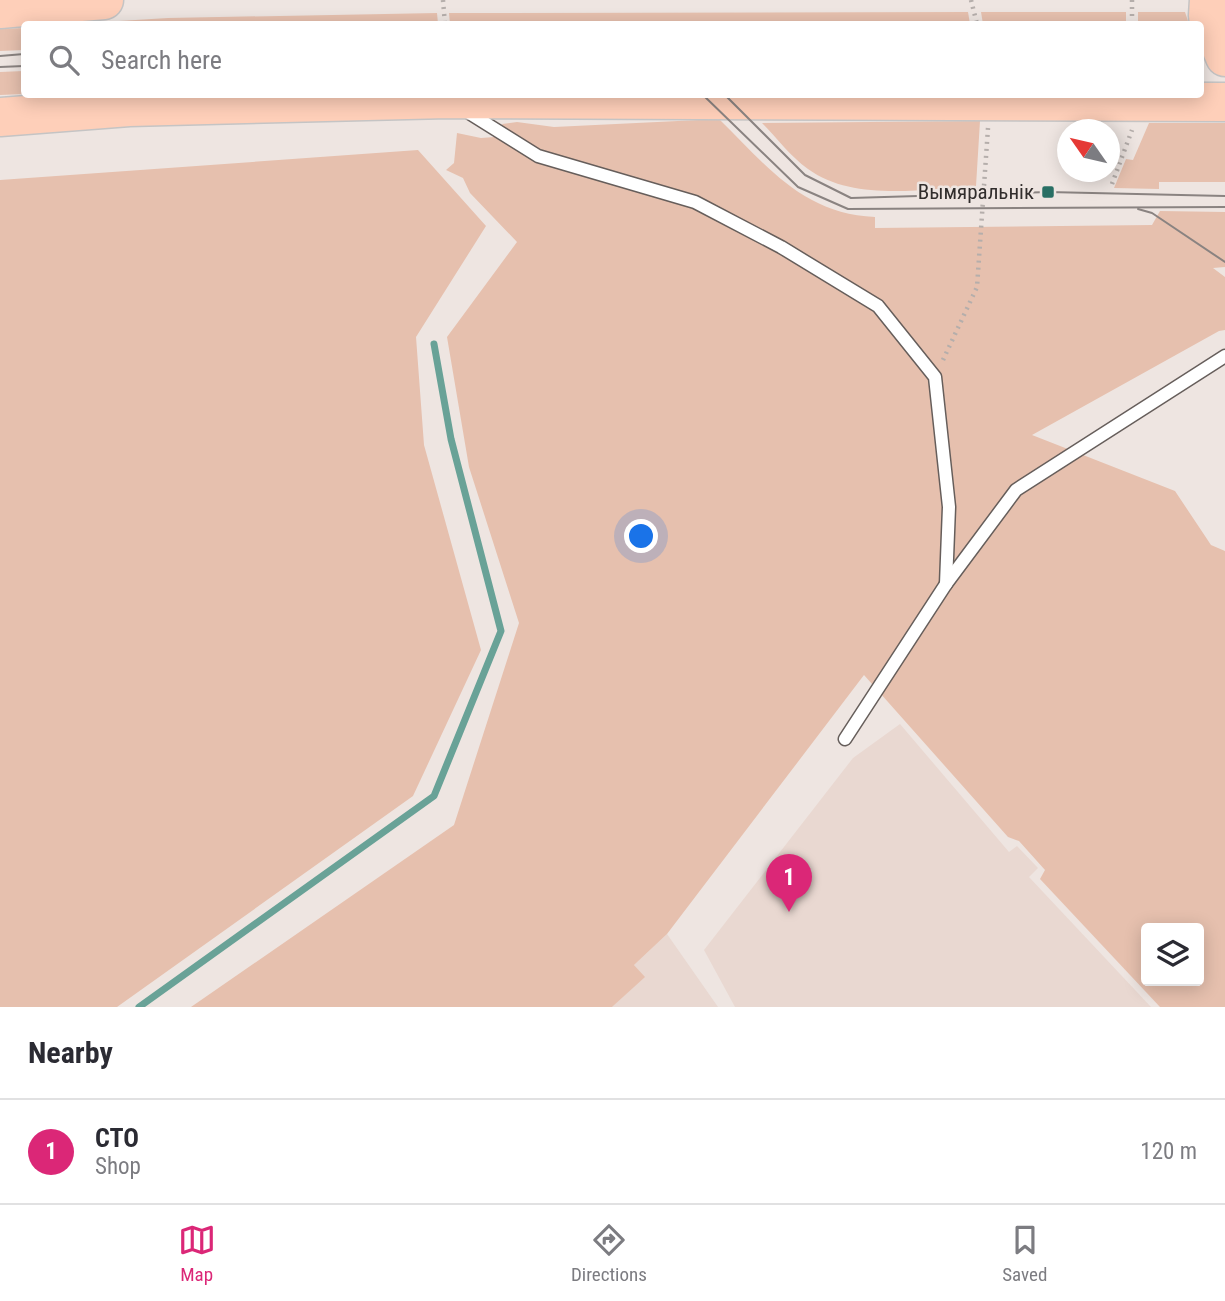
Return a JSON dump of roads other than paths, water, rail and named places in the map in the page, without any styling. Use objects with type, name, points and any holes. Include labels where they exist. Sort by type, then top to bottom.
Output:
[{"type":"main road","points":[[0,9],[104,0]]},
{"type":"main road","points":[[1209,0],[1208,16],[1225,57]]},
{"type":"main road","points":[[0,117],[129,107],[448,99],[1225,102]]},
{"type":"lane","points":[[448,99],[538,156],[695,202],[781,247],[878,306],[935,377],[949,507],[946,584]]},
{"type":"lane","points":[[845,738],[946,584],[1016,490],[1225,356]]},
{"type":"waterway","points":[[139,1007],[434,796],[501,631],[451,439],[434,344]]},
{"type":"tram line","points":[[0,56],[21,54]]},
{"type":"tram line","points":[[0,67],[21,66]]},
{"type":"tram line","points":[[706,98],[798,187],[848,209],[1225,207]]},
{"type":"tram line","points":[[728,98],[805,175],[851,198],[1048,192],[1225,196]]},
{"type":"tram line","points":[[1138,209],[1152,213],[1225,262]]},
{"type":"place","name":"Вымяральнік","points":[[1048,192]]},
{"type":"place","name":"СТО","points":[[789,912]]}]
